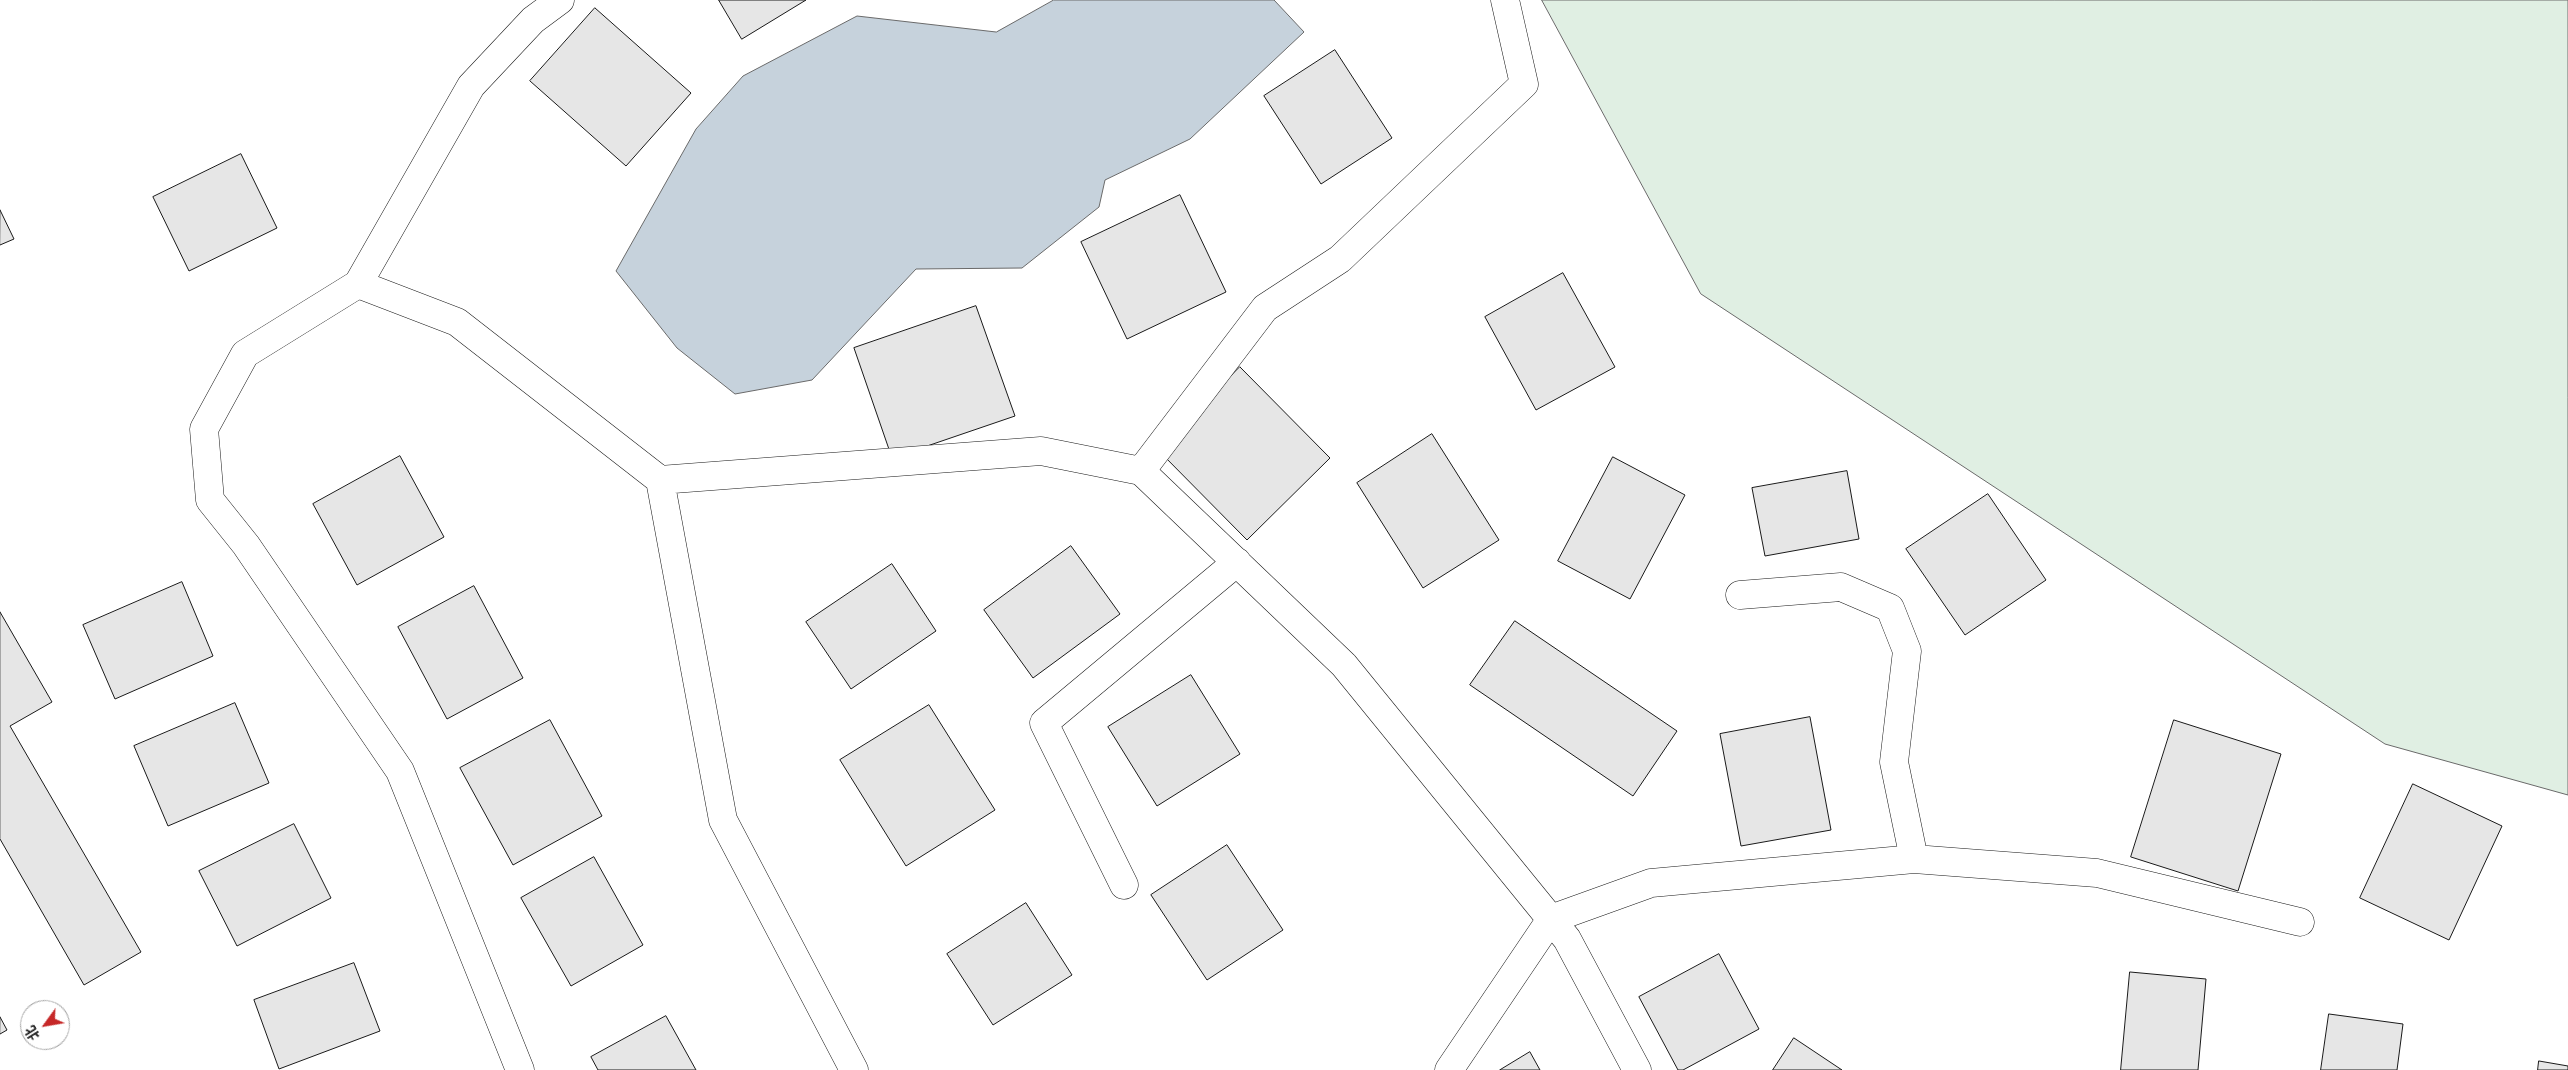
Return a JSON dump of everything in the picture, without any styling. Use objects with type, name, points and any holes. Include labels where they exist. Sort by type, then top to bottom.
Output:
[{"type":"street","points":[[520,1070],[400,771],[246,545],[210,500],[204,429],[245,354],[358,284],[471,86],[532,20],[560,0]]},
{"type":"street","points":[[1141,471],[1265,308],[1340,258],[1524,84],[1505,0]]},
{"type":"street","points":[[358,284],[457,322],[660,480],[723,820],[854,1070]]},
{"type":"street","points":[[660,480],[1041,451],[1141,471],[1344,665],[1567,938],[1637,1070]]},
{"type":"street","points":[[1124,885],[1044,723],[1237,562]]},
{"type":"street","points":[[1740,595],[1841,587],[1890,608],[1907,652],[1894,762],[1914,859]]},
{"type":"street","points":[[1449,1070],[1551,920],[1651,883],[1914,859],[2097,873],[2300,922]]},
{"type":"green space","points":[[1542,0],[2568,0],[2568,795],[2385,744],[1701,294]]},
{"type":"shaded area","points":[[1054,0],[1274,0],[1304,32],[1190,139],[1105,180],[1099,207],[1022,268],[916,269],[812,380],[735,394],[677,348],[616,271],[696,129],[743,76],[857,16],[996,32]]},
{"type":"building","points":[[719,0],[806,0],[742,39]]},
{"type":"building","points":[[595,8],[691,93],[626,166],[530,81]]},
{"type":"building","points":[[1335,50],[1392,138],[1321,184],[1264,96]]},
{"type":"building","points":[[241,154],[277,228],[189,271],[153,197]]},
{"type":"building","points":[[1180,195],[1226,292],[1127,339],[1081,242]]},
{"type":"building","points":[[0,210],[14,239],[0,245]]},
{"type":"building","points":[[1563,273],[1615,367],[1536,410],[1485,317]]},
{"type":"building","points":[[976,306],[1015,416],[892,458],[854,348]]},
{"type":"building","points":[[1240,367],[1330,458],[1247,540],[1158,450]]},
{"type":"building","points":[[1432,434],[1499,540],[1423,588],[1357,483]]},
{"type":"building","points":[[400,456],[444,537],[357,585],[313,504]]},
{"type":"building","points":[[1613,457],[1685,495],[1630,599],[1558,561]]},
{"type":"building","points":[[1847,471],[1859,539],[1765,556],[1752,488]]},
{"type":"building","points":[[1988,494],[2046,580],[1965,635],[1906,549]]},
{"type":"building","points":[[1071,546],[1120,614],[1033,678],[984,610]]},
{"type":"building","points":[[892,564],[936,631],[851,689],[806,622]]},
{"type":"building","points":[[182,582],[213,656],[115,699],[83,625]]},
{"type":"building","points":[[474,586],[523,678],[447,719],[398,627]]},
{"type":"building","points":[[0,612],[52,702],[10,726],[141,952],[84,985],[0,839]]},
{"type":"building","points":[[1515,621],[1677,731],[1633,796],[1470,685]]},
{"type":"building","points":[[1191,675],[1240,754],[1157,806],[1108,727]]},
{"type":"building","points":[[235,703],[269,783],[168,826],[134,746]]},
{"type":"building","points":[[929,705],[995,810],[906,866],[840,760]]},
{"type":"building","points":[[1810,717],[1831,830],[1741,846],[1720,734]]},
{"type":"building","points":[[550,720],[602,816],[513,865],[460,768]]},
{"type":"building","points":[[2174,720],[2281,754],[2238,891],[2131,857]]},
{"type":"building","points":[[2413,784],[2502,826],[2449,940],[2360,898]]},
{"type":"building","points":[[294,824],[331,898],[237,946],[199,871]]},
{"type":"building","points":[[1227,845],[1283,930],[1207,980],[1151,895]]},
{"type":"building","points":[[594,857],[643,945],[571,986],[521,898]]},
{"type":"building","points":[[1026,903],[1072,975],[993,1025],[947,954]]},
{"type":"building","points":[[1719,954],[1759,1029],[1683,1070],[1678,1070],[1639,997]]},
{"type":"building","points":[[354,963],[380,1031],[279,1069],[254,1000]]},
{"type":"building","points":[[2130,972],[2206,979],[2198,1070],[2121,1070]]},
{"type":"building","points":[[2329,1014],[2403,1024],[2397,1070],[2321,1070]]},
{"type":"building","points":[[666,1016],[696,1070],[598,1070],[591,1057]]},
{"type":"building","points":[[0,1017],[7,1030],[0,1034]]},
{"type":"building","points":[[1794,1038],[1842,1070],[1773,1070]]},
{"type":"building","points":[[1530,1052],[1540,1070],[1500,1070]]},
{"type":"building","points":[[2539,1061],[2568,1066],[2568,1070],[2538,1070]]}]
